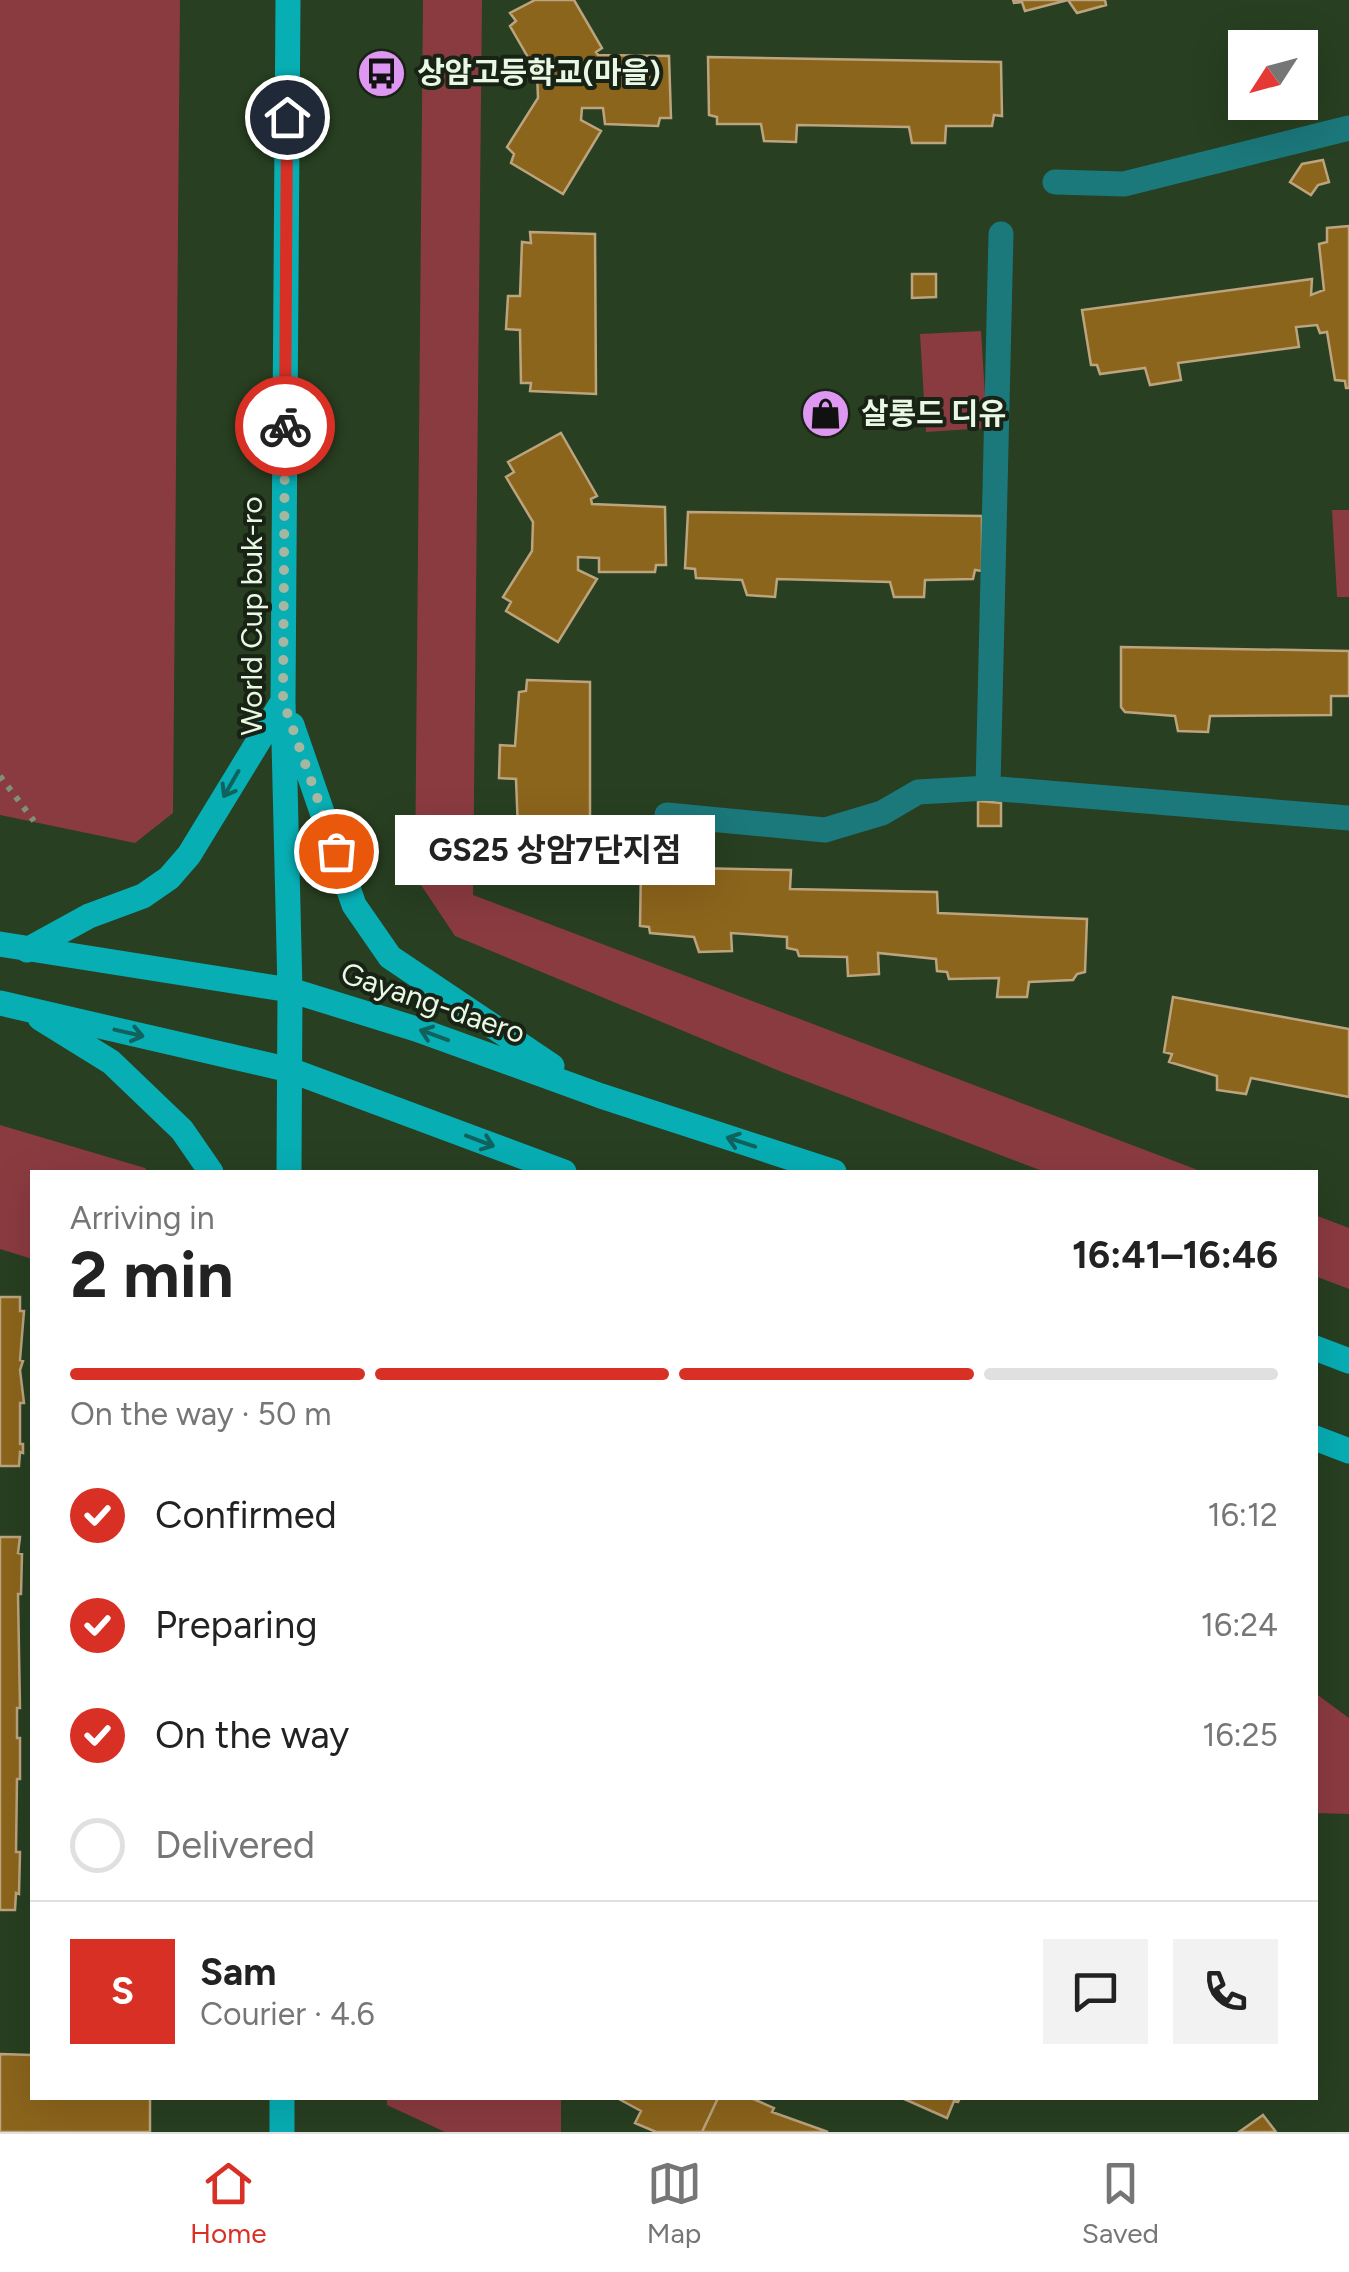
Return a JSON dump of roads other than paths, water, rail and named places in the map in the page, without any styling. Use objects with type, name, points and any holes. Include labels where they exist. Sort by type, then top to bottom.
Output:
[{"type":"main road","name":"World Cup buk-ro","points":[[288,0],[283,701],[290,1170]]},
{"type":"main road","points":[[28,950],[89,916],[143,896],[170,878],[189,855],[283,701]]},
{"type":"main road","points":[[283,701],[354,905],[390,958],[502,1036],[601,1096]]},
{"type":"main road","name":"Gayang-daero","points":[[0,944],[290,990],[416,1029],[601,1096],[828,1170]]},
{"type":"main road","points":[[12,1005],[290,1070],[559,1170]]},
{"type":"main road","points":[[12,1005],[111,1062],[182,1130],[211,1170]]},
{"type":"main road","points":[[1318,1349],[1349,1361]]},
{"type":"main road","points":[[1318,1439],[1349,1451]]},
{"type":"main road","points":[[282,2100],[282,2132]]},
{"type":"lane","points":[[1055,182],[1124,184],[1349,128]]},
{"type":"lane","points":[[988,788],[1001,234]]},
{"type":"lane","points":[[667,815],[825,830],[882,813],[918,792],[988,788],[1349,818]]},
{"type":"place","name":"상암고등학교(마을)","points":[[382,73]]},
{"type":"place","name":"살롱드 디유","points":[[826,414]]},
{"type":"place","name":"GS25 상암7단지점","points":[[336,851]]}]
